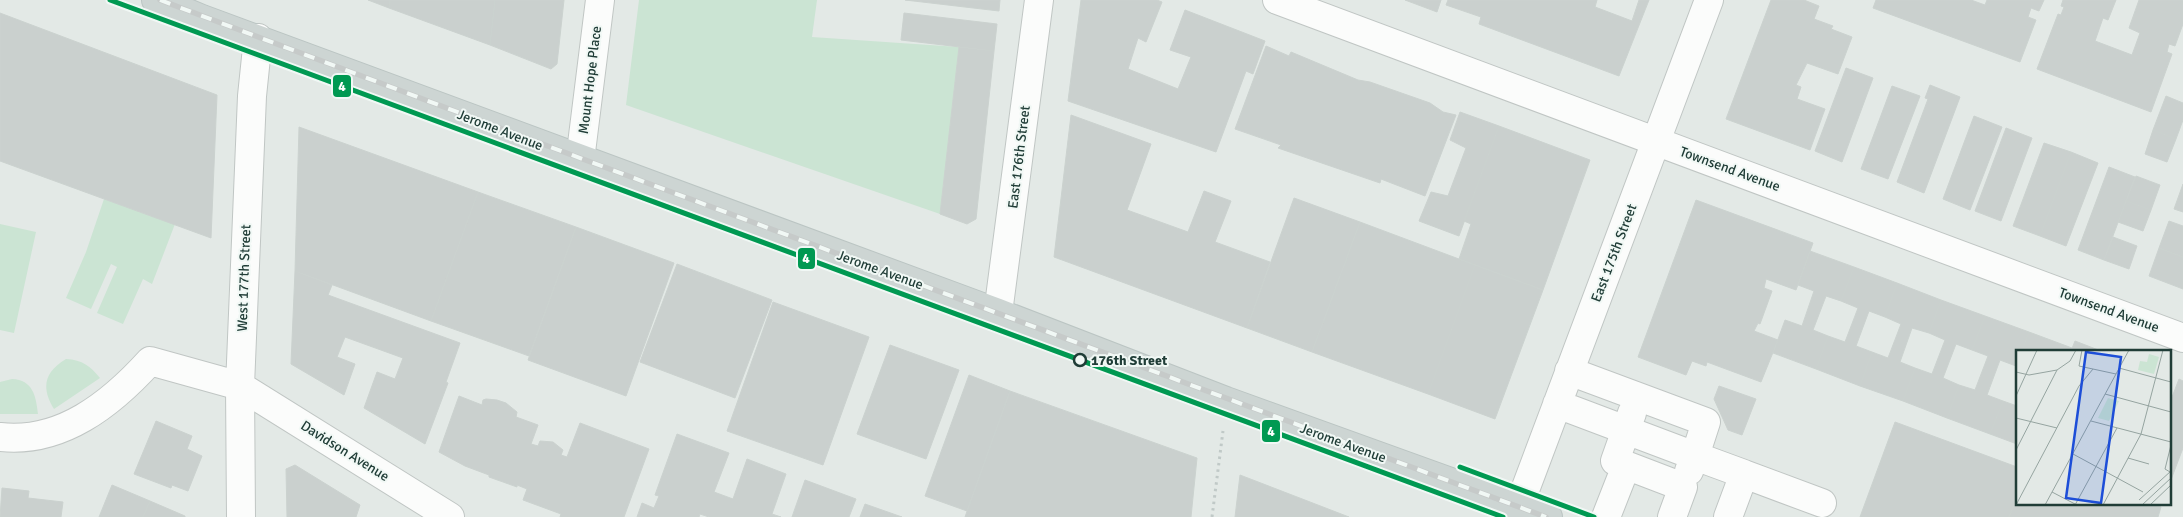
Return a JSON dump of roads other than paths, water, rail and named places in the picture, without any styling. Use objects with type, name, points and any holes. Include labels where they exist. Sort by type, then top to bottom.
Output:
[{"type":"main road","name":"Jerome Avenue","points":[[162,1],[202,19],[258,38],[580,160],[998,313],[1516,512],[1548,517]]},
{"type":"street","name":"Mount Hope Place","points":[[580,160],[600,0]]},
{"type":"street","name":"East 176th Street","points":[[998,313],[1039,0]]},
{"type":"street","name":"Townsend Avenue","points":[[1277,0],[2183,338]]},
{"type":"street","name":"East 175th Street","points":[[1516,512],[1709,0]]},
{"type":"street","name":"West 177th Street","points":[[241,517],[240,386],[252,96],[258,38]]},
{"type":"street","name":"Davidson Avenue","points":[[0,437],[16,439],[57,430],[94,412],[125,388],[150,361],[240,386],[450,517]]},
{"type":"street","points":[[1569,371],[1706,422],[1672,517]]},
{"type":"street","points":[[1638,396],[1615,461],[1683,487]]},
{"type":"street","points":[[1557,404],[1822,503]]},
{"type":"street","points":[[1606,517],[1626,466]]},
{"type":"street","points":[[1728,517],[1744,474]]},
{"type":"railway","points":[[160,0],[1546,517]]},
{"type":"place","name":"176th Street","points":[[1080,360]]}]
